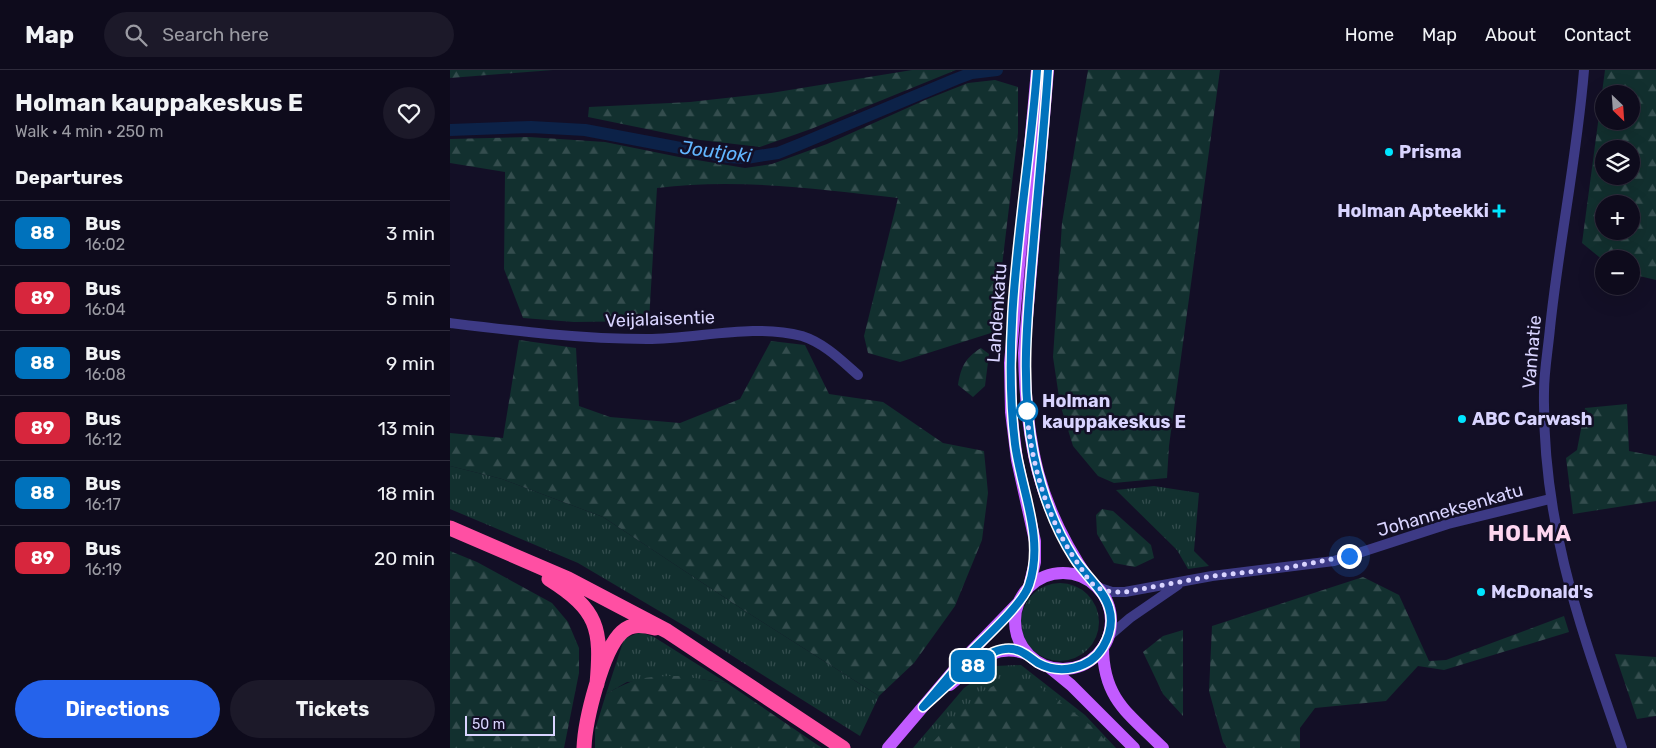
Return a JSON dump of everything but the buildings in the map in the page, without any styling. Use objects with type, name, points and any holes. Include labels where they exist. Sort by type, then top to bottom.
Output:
[{"type":"highway","points":[[450,528],[568,579],[667,631],[756,688],[842,748]]},
{"type":"highway","points":[[493,545],[564,588],[586,609],[597,630],[600,643],[597,684]]},
{"type":"highway","points":[[584,748],[587,719],[597,684],[613,645],[623,631],[638,625],[667,631]]},
{"type":"main road","name":"Lahdenkatu","points":[[1037,70],[1041,85],[1024,353],[1028,425],[1045,502],[1059,532],[1094,584]]},
{"type":"main road","points":[[1041,85],[1048,70]]},
{"type":"main road","name":"Lahdenkatu","points":[[1029,587],[1035,562],[1035,541],[1017,460],[1011,412],[1010,363],[1041,85]]},
{"type":"main road","points":[[888,748],[962,661],[1018,602],[1029,587],[1046,576],[1068,573],[1094,584],[1109,608],[1111,618],[1103,668],[1111,692],[1163,748]]},
{"type":"main road","points":[[1018,602],[1015,613],[1016,634],[1029,655]]},
{"type":"main road","points":[[1049,667],[1069,669],[1080,666],[1090,660],[1106,642]]},
{"type":"main road","points":[[923,707],[982,659],[994,653],[1012,649],[1029,655],[1049,667],[1071,685],[1134,748]]},
{"type":"street","name":"Vanhatie","points":[[1584,70],[1556,268],[1544,390],[1545,452],[1550,499],[1560,554],[1622,748]]},
{"type":"street","name":"Veijalaisentie","points":[[450,323],[558,336],[649,339],[734,332],[783,332],[822,344],[858,375]]},
{"type":"street","name":"Johanneksenkatu","points":[[1094,584],[1112,592],[1125,592],[1212,576],[1334,561],[1448,524],[1550,499]]},
{"type":"street","name":"Johanneksenkatu","points":[[1106,642],[1181,582]]},
{"type":"green space","points":[[450,70],[553,70],[450,78]]},
{"type":"green space","points":[[912,70],[956,70],[811,129],[760,147],[700,140],[588,117],[589,107],[690,102],[771,93]]},
{"type":"green space","points":[[1088,70],[1220,70],[1169,446],[1167,478],[1114,483],[1098,476],[1073,446],[1060,404],[1053,357],[1062,223]]},
{"type":"green space","points":[[1605,70],[1656,70],[1656,280],[1640,276],[1640,250],[1595,250],[1595,254],[1582,243],[1595,145],[1595,185],[1640,185],[1640,140],[1596,140],[1597,130],[1640,130],[1640,85],[1603,85]]},
{"type":"green space","points":[[995,80],[1018,87],[1018,133],[994,332],[900,362],[868,353],[864,336],[898,198],[807,188],[747,184],[687,185],[657,188],[649,321],[574,322],[523,318],[504,269],[505,172],[450,163],[450,139],[529,137],[605,142],[745,168],[772,164],[827,144],[968,83]]},
{"type":"green space","points":[[519,340],[576,348],[579,406],[610,417],[680,423],[740,399],[771,341],[805,345],[829,394],[883,402],[943,443],[984,451],[988,493],[982,540],[955,606],[914,663],[879,696],[745,611],[603,517],[502,479],[450,466],[450,433],[503,438]]},
{"type":"green space","points":[[981,348],[989,354],[985,386],[973,397],[958,385],[965,364],[971,355]]},
{"type":"green space","points":[[1627,404],[1629,451],[1656,456],[1656,501],[1573,514],[1566,458],[1577,450],[1585,408]]},
{"type":"green space","points":[[450,466],[502,479],[603,517],[745,611],[879,696],[860,736],[688,628],[578,563],[450,509]]},
{"type":"green space","points":[[1154,486],[1199,493],[1194,551],[1209,566],[1188,569],[1177,550],[1116,490]]},
{"type":"green space","points":[[1102,509],[1113,511],[1151,545],[1154,558],[1135,567],[1114,563],[1097,534],[1096,515]]},
{"type":"green space","points":[[450,551],[477,562],[552,603],[568,622],[579,648],[579,673],[564,748],[450,748]]},
{"type":"green space","points":[[1363,577],[1399,595],[1429,661],[1446,660],[1564,616],[1569,632],[1444,670],[1418,666],[1386,701],[1315,708],[1300,728],[1300,748],[1227,748],[1223,742],[1209,691],[1212,626]]},
{"type":"green space","points":[[1060,583],[1075,586],[1088,594],[1096,607],[1099,622],[1096,637],[1088,650],[1075,658],[1060,661],[1045,658],[1032,650],[1024,637],[1021,622],[1024,607],[1032,594],[1045,586]]},
{"type":"green space","points":[[1183,630],[1183,716],[1163,694],[1143,652],[1163,636]]},
{"type":"green space","points":[[640,632],[654,637],[727,683],[700,679],[627,682],[606,694],[624,639]]},
{"type":"green space","points":[[1615,654],[1656,657],[1656,716],[1637,719]]},
{"type":"green space","points":[[1021,665],[1085,715],[1116,748],[913,748],[964,688],[995,666]]},
{"type":"green space","points":[[659,676],[681,676],[727,683],[822,748],[595,748],[595,730],[606,694],[626,684],[642,679]]},
{"type":"green space","points":[[1001,682],[1040,687],[1090,725],[1113,748],[938,748],[931,744],[980,693]]},
{"type":"waterway","name":"Joutjoki","points":[[450,130],[531,127],[585,130],[728,157],[746,158],[778,153],[956,79],[972,73],[997,70]]},
{"type":"bus line","name":"88","points":[[1037,70],[1010,363],[1011,412],[1017,460],[1035,541],[1035,562],[1029,587],[1018,602],[962,661],[923,707],[982,659],[1004,649],[1022,652],[1049,667],[1069,669],[1080,666],[1090,660],[1103,647],[1110,627],[1111,618],[1106,599],[1090,581],[1074,558],[1045,502],[1028,425],[1024,353],[1048,70]]},
{"type":"place","name":"Prisma","points":[[1389,152]]},
{"type":"place","name":"Holman Apteekki","points":[[1499,211]]},
{"type":"place","name":"Holman kauppakeskus E","points":[[1027,411]]},
{"type":"place","name":"ABC Carwash","points":[[1462,419]]},
{"type":"place","name":"McDonald's","points":[[1481,592]]},
{"type":"district","name":"HOLMA","points":[[1530,533]]},
{"type":"route","points":[[1027,411],[1026,406],[1031,442],[1045,502],[1074,558],[1090,581],[1097,587],[1112,592],[1125,592],[1212,576],[1334,561],[1349,556]]}]
